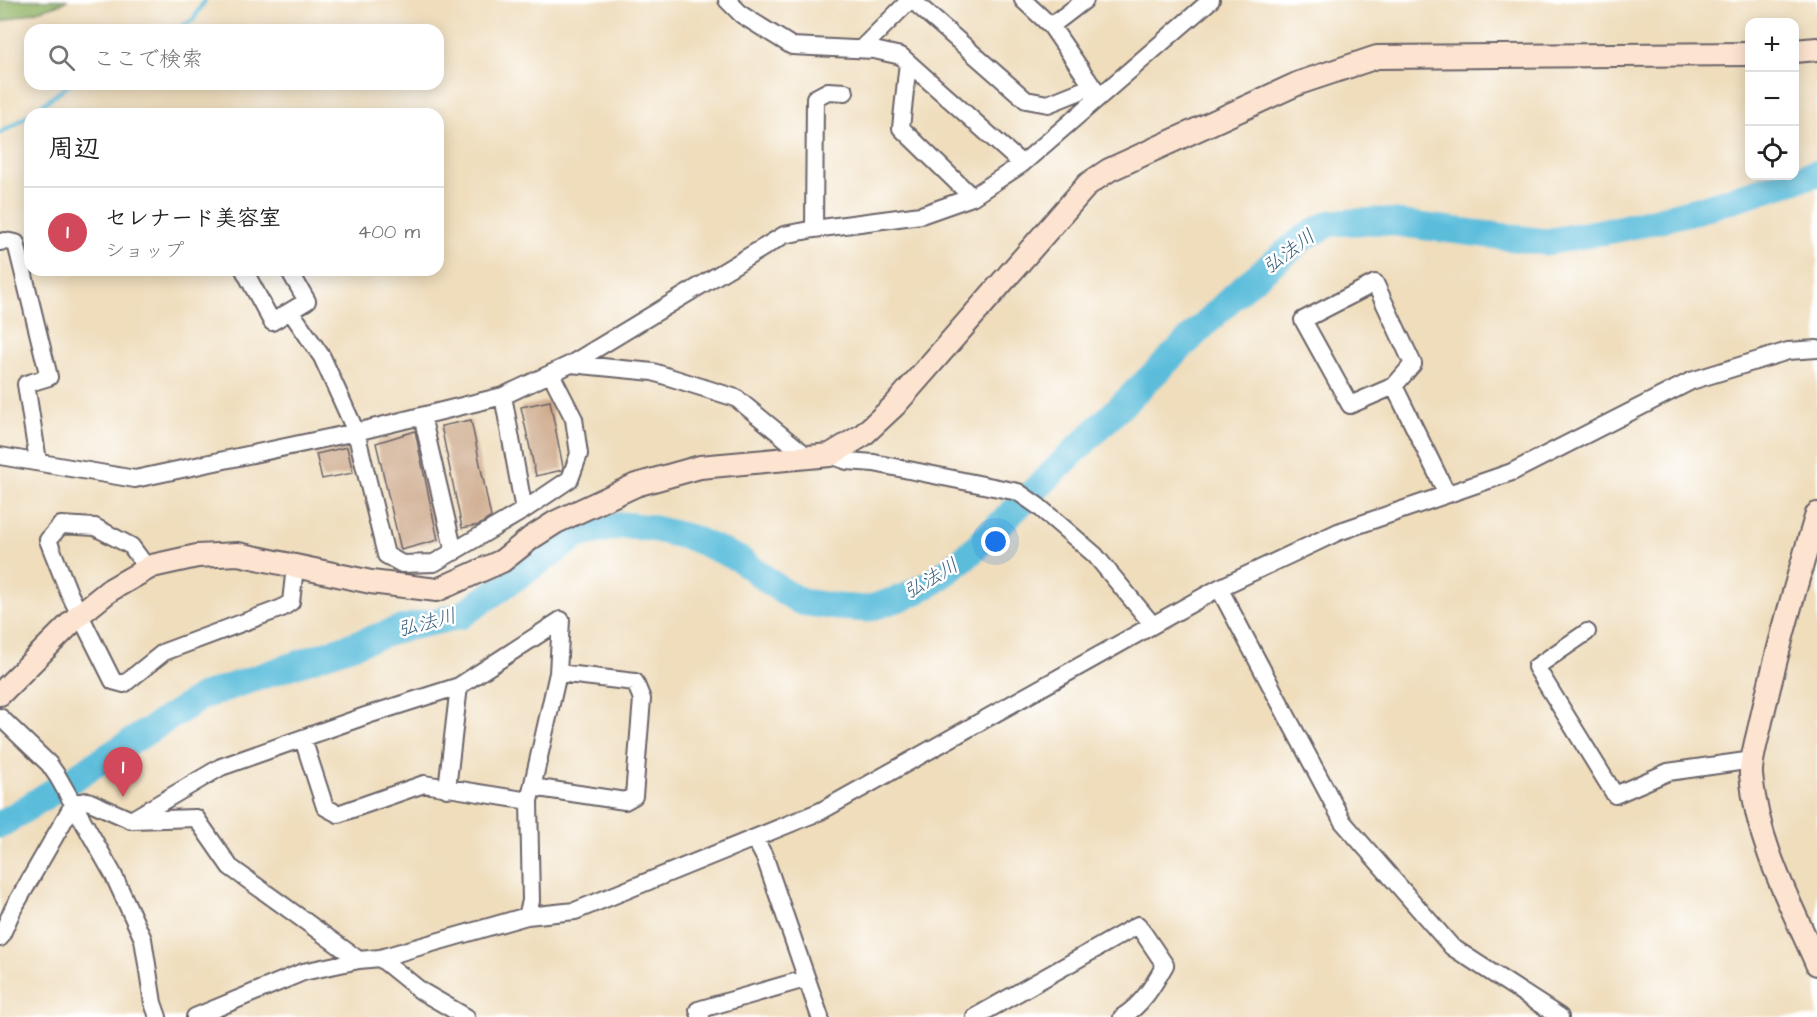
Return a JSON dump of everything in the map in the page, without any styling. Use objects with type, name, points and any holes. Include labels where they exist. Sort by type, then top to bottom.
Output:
[{"type":"street","points":[[728,0],[742,15],[792,45],[874,50],[901,56],[1022,164]]},
{"type":"street","points":[[861,49],[911,0],[1026,100],[1048,104],[1096,91]]},
{"type":"street","points":[[1023,0],[1051,26],[1096,91]]},
{"type":"street","points":[[1051,26],[1085,0]]},
{"type":"street","points":[[0,456],[135,479],[356,432],[502,396],[571,364],[784,235],[921,215],[972,197],[1022,164],[1096,91],[1211,0]]},
{"type":"street","points":[[1799,51],[1817,49]]},
{"type":"street","points":[[819,456],[863,435],[895,405],[1088,184],[1109,170],[1299,83],[1377,57],[1745,54]]},
{"type":"street","points":[[908,62],[901,128],[972,197]]},
{"type":"street","points":[[814,229],[815,99],[828,92],[845,92]]},
{"type":"street","points":[[0,242],[16,243],[24,275]]},
{"type":"street","points":[[24,276],[49,377],[26,384],[38,462]]},
{"type":"street","points":[[247,276],[272,322],[307,301],[292,276]]},
{"type":"street","points":[[1375,283],[1413,364],[1394,386],[1350,405],[1303,320],[1375,283]]},
{"type":"street","points":[[291,312],[322,357],[356,432],[386,555],[402,564],[435,563],[524,510],[570,479],[579,453],[574,419],[551,374]]},
{"type":"street","points":[[195,1017],[303,972],[380,958],[527,916],[575,911],[755,839],[821,811],[1152,624],[1219,588],[1338,532],[1512,472],[1691,381],[1788,351],[1817,349]]},
{"type":"street","points":[[571,364],[653,372],[736,398],[819,456]]},
{"type":"street","points":[[1394,386],[1448,495]]},
{"type":"street","points":[[502,396],[524,510]]},
{"type":"street","points":[[422,416],[454,552]]},
{"type":"street","points":[[0,694],[80,615],[110,590],[148,569],[197,556],[238,554],[372,582],[437,590],[502,561],[556,522],[636,485],[700,467],[819,456],[874,463],[1018,492],[1038,506],[1095,555],[1152,624]]},
{"type":"street","points":[[1817,514],[1784,627],[1750,772],[1757,814],[1769,857],[1817,964]]},
{"type":"street","points":[[148,569],[131,546],[95,527],[61,525],[48,540],[80,615],[113,681],[124,684],[164,652],[282,608],[291,602],[295,567]]},
{"type":"street","points":[[1219,588],[1343,822],[1452,947],[1560,1017]]},
{"type":"street","points":[[131,820],[221,767],[368,715],[459,686],[561,620],[558,673],[530,794],[531,901],[527,916]]},
{"type":"street","points":[[1587,632],[1536,667],[1615,795],[1668,772],[1753,760]]},
{"type":"street","points":[[303,739],[325,807],[338,814],[424,784],[447,789],[625,801],[634,796],[642,699],[635,682],[558,673]]},
{"type":"street","points":[[447,789],[459,686]]},
{"type":"street","points":[[0,717],[49,764],[72,799],[113,874],[143,939],[153,1003],[158,1017]]},
{"type":"street","points":[[72,799],[88,801],[131,820],[196,818],[230,867],[359,960]]},
{"type":"street","points":[[0,938],[72,799]]},
{"type":"street","points":[[755,839],[765,858],[819,1017]]},
{"type":"street","points":[[975,1017],[1138,925],[1165,965],[1151,990],[1133,1010],[1122,1017]]},
{"type":"street","points":[[380,958],[421,991],[466,1017]]},
{"type":"street","points":[[702,1017],[698,1010],[805,979]]},
{"type":"green space","points":[[0,0],[67,0],[0,22]]},
{"type":"building","points":[[550,401],[563,467],[562,470],[536,476],[521,407]]},
{"type":"building","points":[[471,420],[491,517],[479,525],[462,528],[441,426]]},
{"type":"building","points":[[415,431],[438,540],[401,550],[376,443]]},
{"type":"building","points":[[347,447],[353,473],[322,479],[316,454]]},
{"type":"waterway","points":[[186,24],[193,20],[205,0]]},
{"type":"waterway","points":[[38,108],[62,90]]},
{"type":"waterway","points":[[0,133],[24,118]]},
{"type":"waterway","name":"弘法川","points":[[0,825],[203,696],[400,629],[460,616],[578,535],[622,525],[651,528],[692,538],[739,559],[801,602],[867,609],[907,596],[935,581],[965,558],[1241,289],[1306,236],[1331,223],[1380,221],[1546,242],[1623,228],[1698,210],[1817,173]]},
{"type":"place","name":"セレナード美容室","points":[[123,797]]}]
